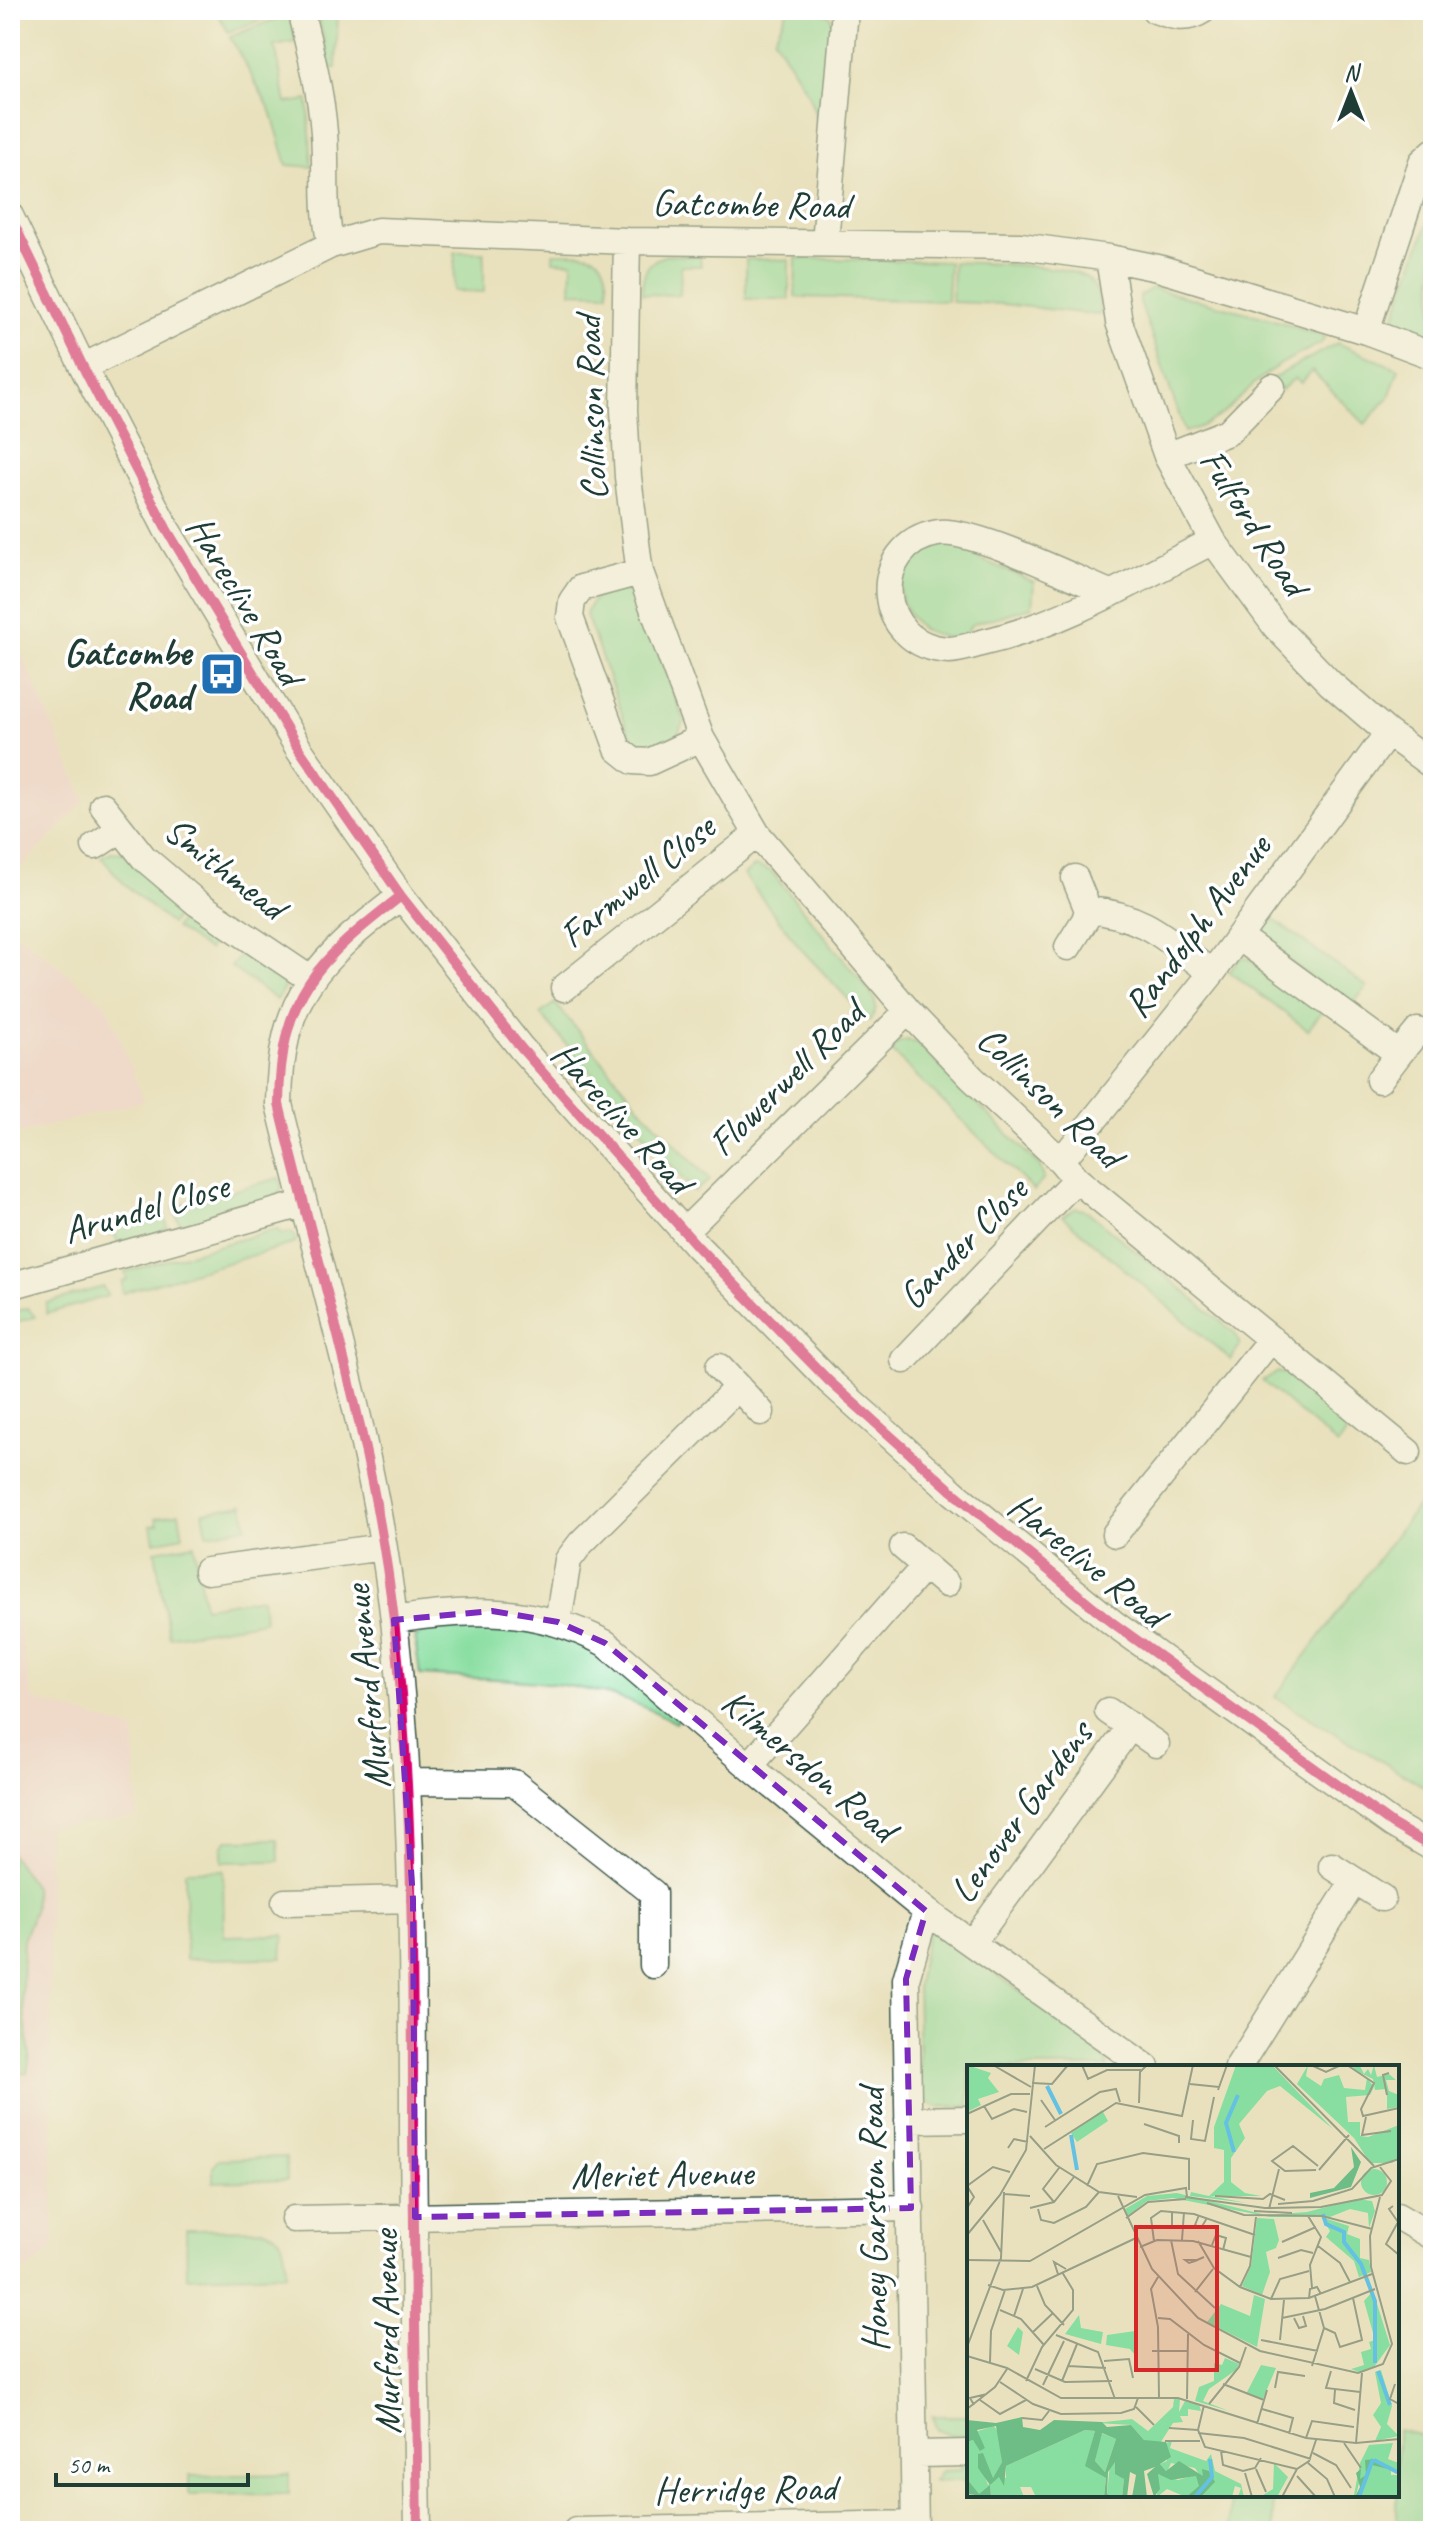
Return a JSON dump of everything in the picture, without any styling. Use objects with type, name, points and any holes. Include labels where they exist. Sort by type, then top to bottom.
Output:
[{"type":"street","points":[[300,10],[314,63],[324,133],[324,200],[331,245]]},
{"type":"street","points":[[825,242],[845,10]]},
{"type":"street","points":[[1155,10],[1173,17],[1189,18],[1203,10]]},
{"type":"street","points":[[1366,331],[1422,162],[1433,152]]},
{"type":"street","name":"Hareclive Road","points":[[10,216],[167,530],[299,749],[401,896],[521,1048],[684,1232],[829,1381],[953,1492],[1088,1603],[1392,1824],[1433,1848]]},
{"type":"street","name":"Gatcombe Road","points":[[83,367],[331,245],[378,231],[627,241],[1021,246],[1158,268],[1366,331],[1433,356]]},
{"type":"street","name":"Collinson Road","points":[[627,241],[624,410],[628,477],[640,572],[701,738],[757,834],[908,1011],[972,1078],[1068,1170],[1408,1452]]},
{"type":"street","name":"Fulford Road","points":[[1109,258],[1119,322],[1167,456],[1213,541],[1276,627],[1330,683],[1388,733],[1433,766]]},
{"type":"street","points":[[1167,456],[1228,432],[1272,387]]},
{"type":"street","points":[[1110,593],[966,535],[937,533],[910,544],[895,564],[887,586],[891,611],[904,631],[926,646],[952,650],[997,640],[1062,617],[1110,593],[1213,541]]},
{"type":"street","points":[[640,572],[581,588],[572,601],[570,617],[618,749],[633,761],[649,762],[701,738]]},
{"type":"street","name":"Randolph Avenue","points":[[1068,1170],[1388,733]]},
{"type":"street","name":"Smithmead","points":[[103,806],[144,858],[197,903],[310,979]]},
{"type":"street","points":[[95,846],[121,829]]},
{"type":"street","name":"Farmwell Close","points":[[564,988],[757,834]]},
{"type":"street","points":[[1068,947],[1088,910],[1075,878]]},
{"type":"street","name":"Murford Avenue","points":[[401,896],[344,943],[310,979],[295,1006],[284,1037],[279,1068],[279,1104],[302,1204],[350,1379],[394,1620],[408,1782],[413,1899],[418,2531]]},
{"type":"street","points":[[1088,910],[1116,913],[1145,923],[1212,973]]},
{"type":"street","points":[[1239,937],[1399,1054]]},
{"type":"street","name":"Flowerwell Road","points":[[684,1232],[908,1011]]},
{"type":"street","points":[[1379,1080],[1418,1031]]},
{"type":"street","name":"Gander Close","points":[[904,1360],[1068,1170]]},
{"type":"street","name":"Arundel Close","points":[[10,1286],[302,1204]]},
{"type":"street","points":[[1115,1534],[1271,1339]]},
{"type":"street","points":[[719,1367],[761,1412]]},
{"type":"street","points":[[558,1622],[568,1560],[581,1543],[738,1387]]},
{"type":"street","points":[[207,1571],[383,1547]]},
{"type":"street","points":[[903,1547],[946,1584]]},
{"type":"street","points":[[749,1766],[925,1566]]},
{"type":"street","name":"Kilmersdon Road","points":[[394,1620],[467,1610],[507,1613],[558,1622],[605,1643],[926,1911],[1136,2064]]},
{"type":"street","name":"Lenover Gardens","points":[[1108,1711],[1156,1744]]},
{"type":"street","name":"Lenover Gardens","points":[[972,1943],[1131,1726]]},
{"type":"street","points":[[408,1782],[514,1783],[653,1893],[653,1965]]},
{"type":"street","points":[[1332,1866],[1382,1898]]},
{"type":"street","points":[[1239,2065],[1354,1881]]},
{"type":"street","points":[[285,1902],[413,1899]]},
{"type":"street","name":"Honey Garston Road","points":[[915,2527],[906,1979],[926,1911]]},
{"type":"street","points":[[908,2120],[967,2119]]},
{"type":"street","name":"Meriet Avenue","points":[[294,2219],[911,2208]]},
{"type":"street","points":[[1399,2217],[1433,2237]]},
{"type":"street","points":[[916,2454],[967,2453]]},
{"type":"street","name":"Herridge Road","points":[[576,2531],[915,2527]]},
{"type":"highlighted area","points":[[492,1611],[558,1622],[605,1643],[926,1911],[906,1979],[911,2208],[415,2217],[413,1899],[394,1620]]},
{"type":"shaded area","points":[[10,626],[85,801],[10,880]]},
{"type":"shaded area","points":[[10,928],[107,1005],[144,1101],[10,1136]]},
{"type":"shaded area","points":[[10,1574],[32,1699],[135,1730],[137,1818],[48,1827],[54,2250],[31,2267],[10,2275]]},
{"type":"green space","points":[[216,10],[266,10],[267,13],[288,10],[228,32]]},
{"type":"green space","points":[[316,10],[338,10],[336,68],[331,69]]},
{"type":"green space","points":[[788,10],[821,10],[831,17],[834,31],[826,128],[820,127],[808,94],[774,38]]},
{"type":"green space","points":[[290,16],[296,42],[275,46],[286,103],[308,100],[312,167],[287,165],[271,111],[230,37]]},
{"type":"green space","points":[[1433,208],[1433,338],[1392,324]]},
{"type":"green space","points":[[455,252],[484,252],[484,292],[454,291]]},
{"type":"green space","points":[[553,253],[595,256],[605,268],[608,293],[571,292],[572,262],[553,261]]},
{"type":"green space","points":[[667,255],[700,256],[701,266],[681,266],[680,295],[642,294],[643,280],[650,264]]},
{"type":"green space","points":[[796,258],[949,262],[947,301],[795,297]]},
{"type":"green space","points":[[746,259],[789,260],[789,299],[746,299]]},
{"type":"green space","points":[[953,262],[1046,267],[1080,274],[1095,288],[1100,315],[952,302]]},
{"type":"green space","points":[[1152,288],[1274,320],[1325,337],[1321,343],[1272,369],[1210,422],[1185,432],[1140,302],[1140,296]]},
{"type":"green space","points":[[1337,343],[1399,369],[1389,397],[1365,424],[1312,371],[1301,383],[1295,378],[1281,390],[1271,379]]},
{"type":"green space","points":[[934,542],[970,545],[975,557],[1034,582],[1032,607],[972,624],[964,636],[946,638],[921,629],[902,601],[900,586],[907,561]]},
{"type":"green space","points":[[622,589],[632,594],[639,603],[684,720],[676,738],[656,745],[640,744],[629,733],[586,615],[591,603],[599,596]]},
{"type":"green space","points":[[111,852],[126,853],[184,906],[171,924],[126,886],[101,857]]},
{"type":"green space","points":[[755,866],[771,871],[871,993],[876,1008],[869,1021],[802,950],[744,875]]},
{"type":"green space","points":[[188,910],[220,933],[208,950],[175,928]]},
{"type":"green space","points":[[1270,917],[1367,987],[1350,1007],[1262,940],[1261,929]]},
{"type":"green space","points":[[246,947],[281,972],[288,981],[277,1000],[231,967]]},
{"type":"green space","points":[[1240,958],[1247,958],[1323,1010],[1308,1030],[1229,972]]},
{"type":"green space","points":[[555,1003],[644,1112],[710,1180],[694,1192],[540,1014]]},
{"type":"green space","points":[[908,1040],[917,1043],[1040,1166],[1044,1178],[1034,1191],[891,1051],[899,1042]]},
{"type":"green space","points":[[279,1178],[280,1191],[271,1201],[187,1231],[178,1220],[174,1207]]},
{"type":"green space","points":[[1076,1208],[1087,1211],[1235,1333],[1240,1345],[1231,1360],[1062,1216]]},
{"type":"green space","points":[[163,1211],[168,1228],[120,1250],[109,1226]]},
{"type":"green space","points":[[277,1229],[281,1234],[294,1234],[296,1243],[122,1293],[122,1282],[127,1280],[125,1272]]},
{"type":"green space","points":[[103,1287],[108,1296],[46,1314],[46,1303]]},
{"type":"green space","points":[[28,1308],[35,1317],[10,1324],[10,1313]]},
{"type":"green space","points":[[1277,1372],[1291,1375],[1344,1419],[1346,1433],[1338,1445],[1262,1381]]},
{"type":"green space","points":[[1433,1485],[1433,1792],[1275,1697]]},
{"type":"green space","points":[[243,1505],[247,1527],[207,1534],[203,1512]]},
{"type":"green space","points":[[179,1513],[183,1536],[154,1542],[151,1525],[158,1524],[156,1518]]},
{"type":"green space","points":[[194,1544],[204,1607],[262,1598],[264,1621],[169,1637],[155,1551]]},
{"type":"green space","points":[[466,1620],[555,1631],[606,1658],[679,1718],[676,1723],[646,1708],[584,1689],[519,1680],[420,1675],[415,1639],[420,1633],[444,1622]]},
{"type":"green space","points":[[278,1839],[279,1861],[222,1862],[222,1846],[227,1840]]},
{"type":"green space","points":[[10,1852],[34,1887],[35,1908],[23,1940],[22,1997],[30,2056],[27,2073],[10,2074]]},
{"type":"green space","points":[[223,1870],[224,1936],[284,1935],[282,1958],[186,1959],[185,1871]]},
{"type":"green space","points":[[928,1929],[1102,2051],[1107,2065],[967,2065],[967,2106],[936,2107],[920,2096],[917,1985]]},
{"type":"green space","points":[[286,2157],[287,2180],[213,2182],[213,2167],[219,2159]]},
{"type":"green space","points":[[265,2229],[281,2241],[286,2274],[187,2277],[186,2230]]},
{"type":"green space","points":[[932,2416],[967,2416],[967,2439],[937,2430]]},
{"type":"green space","points":[[1399,2430],[1433,2438],[1433,2531],[1397,2531]]},
{"type":"green space","points":[[962,2463],[967,2463],[967,2481],[933,2481],[941,2471],[961,2470]]},
{"type":"green space","points":[[289,2474],[289,2494],[189,2495],[189,2476]]},
{"type":"green space","points":[[1230,2497],[1273,2497],[1274,2531],[1230,2531]]},
{"type":"cycle path","points":[[10,216],[167,530],[299,749],[401,896],[521,1048],[698,1247],[829,1381],[953,1492],[1113,1623],[1392,1824],[1433,1848]]},
{"type":"cycle path","points":[[401,896],[347,940],[309,983],[296,1007],[287,1034],[279,1104],[360,1425],[385,1554],[394,1620],[405,1748],[412,1940],[418,2531]]},
{"type":"place","name":"Gatcombe Road","points":[[222,674]]}]
